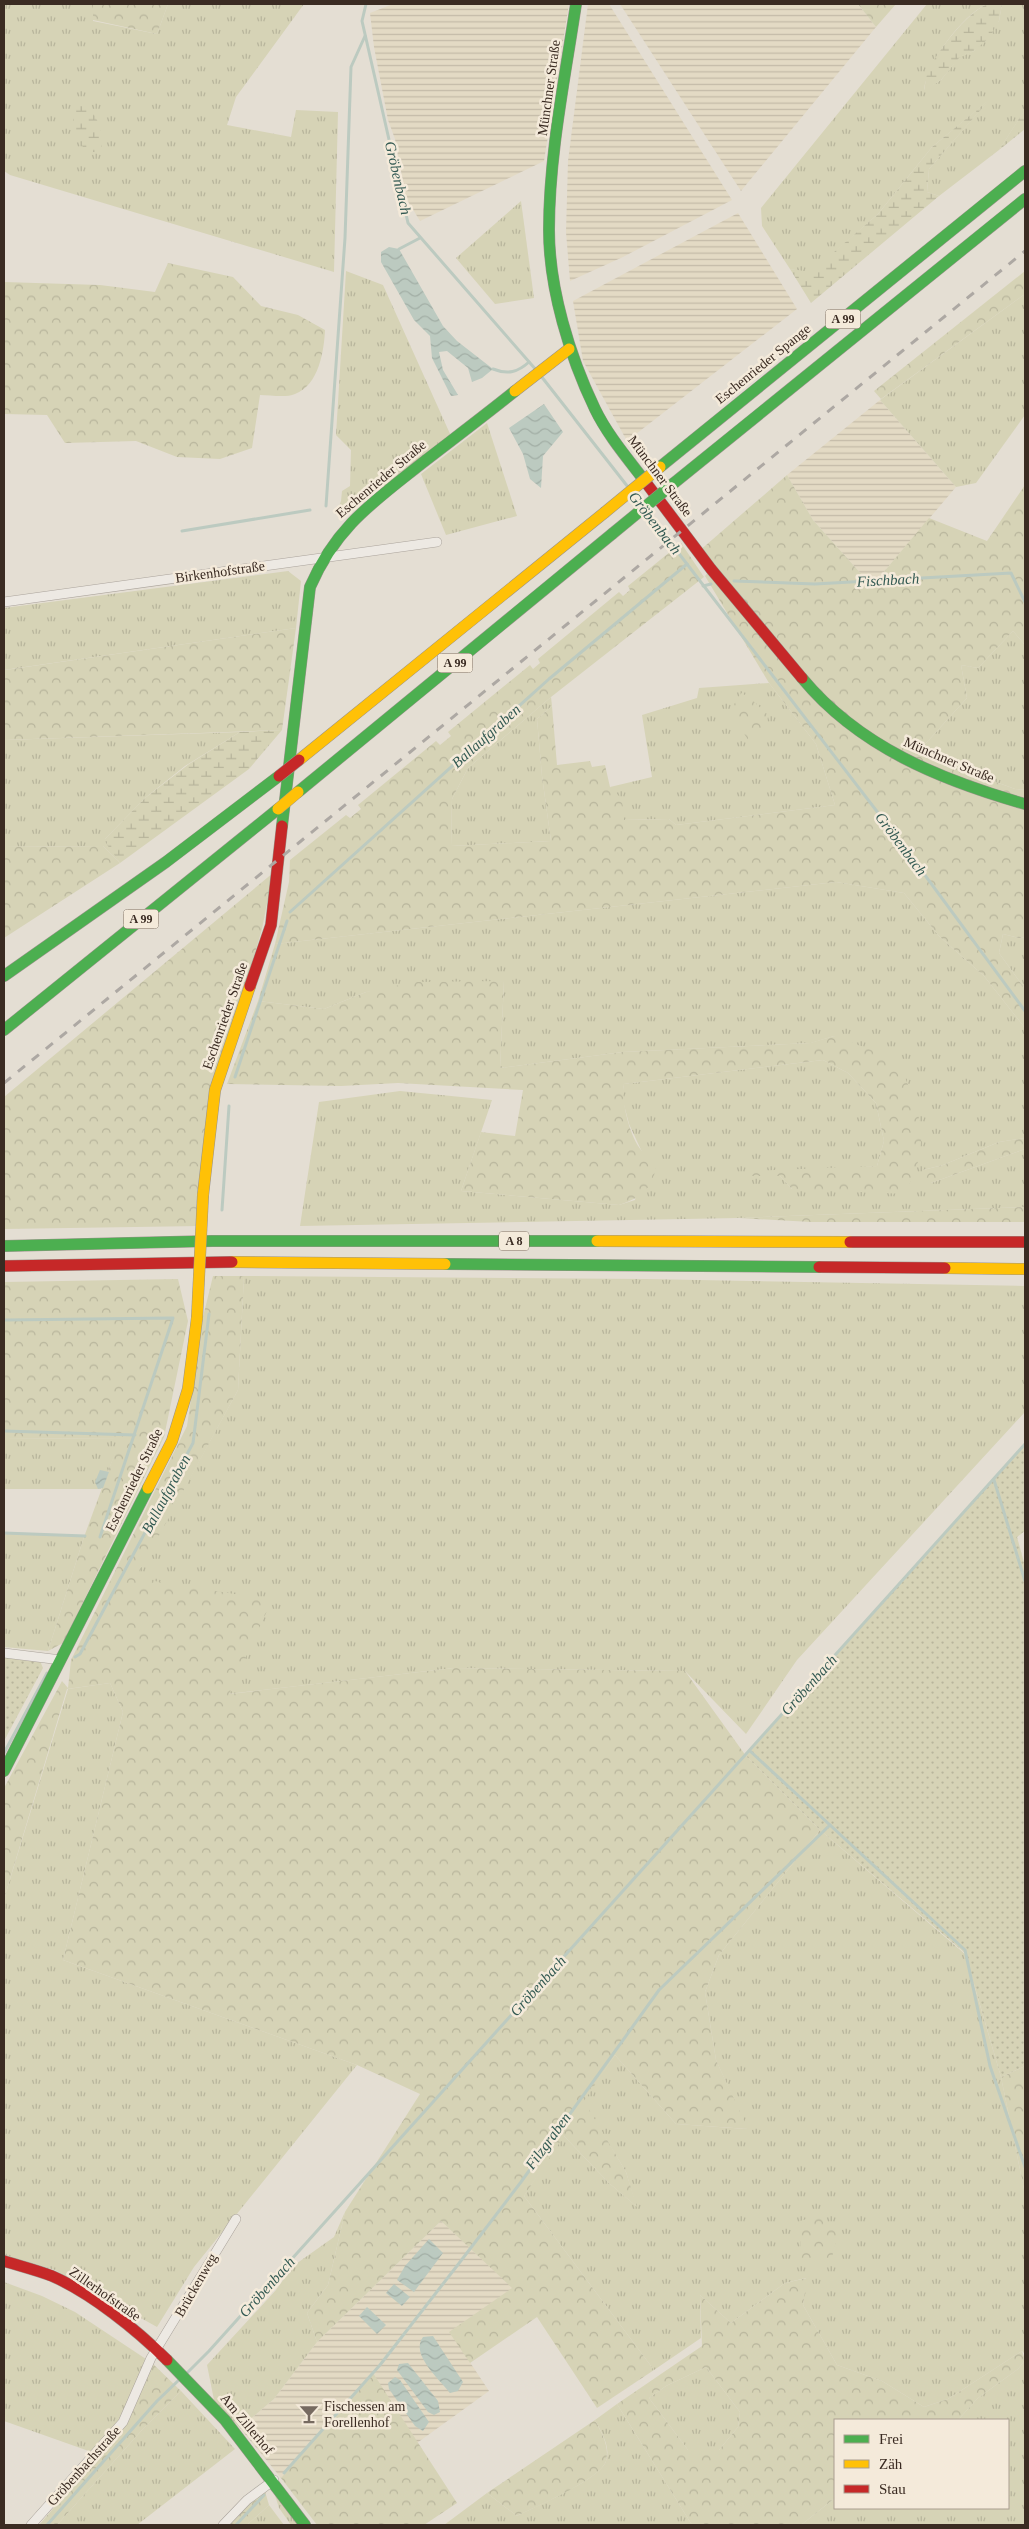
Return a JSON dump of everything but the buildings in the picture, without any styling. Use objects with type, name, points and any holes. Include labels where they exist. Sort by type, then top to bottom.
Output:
[{"type":"main road","name":"Münchner Straße","points":[[576,4],[552,174],[549,223],[552,266],[570,349],[596,411],[617,444],[711,569],[806,683],[862,734],[893,753],[970,788],[1025,804]]},
{"type":"main road","name":"Eschenrieder Spange","points":[[4,976],[166,862],[300,760],[1025,170]]},
{"type":"main road","name":"A 99","points":[[4,1030],[278,809],[1025,198]]},
{"type":"main road","name":"Eschenrieder Straße","points":[[4,1771],[172,1441],[188,1389],[196,1318],[203,1196],[215,1090],[272,925],[310,587],[321,558],[337,536],[360,512],[550,362],[570,349]]},
{"type":"main road","name":"A 8","points":[[4,1246],[212,1241],[1025,1242]]},
{"type":"main road","name":"A 8","points":[[4,1266],[216,1262],[1025,1269]]},
{"type":"main road","name":"Zillerhofstraße","points":[[4,2261],[56,2278],[107,2310],[157,2350]]},
{"type":"main road","name":"Am Zillerhof","points":[[157,2350],[238,2434],[274,2480],[305,2525]]},
{"type":"street","name":"Birkenhofstraße","points":[[4,602],[437,542]]},
{"type":"street","points":[[4,1653],[62,1660]]},
{"type":"street","name":"Brückenweg","points":[[157,2350],[236,2219]]},
{"type":"street","name":"Gröbenbachstraße","points":[[31,2525],[123,2422],[151,2358],[157,2350]]},
{"type":"street","points":[[223,2525],[247,2500],[274,2480]]},
{"type":"shaded area","points":[[393,4],[569,4],[544,161],[420,221],[406,198],[374,47],[370,13]]},
{"type":"shaded area","points":[[588,4],[609,4],[732,200],[623,257],[570,281],[566,232],[568,161]]},
{"type":"shaded area","points":[[620,4],[858,4],[876,27],[741,191]]},
{"type":"shaded area","points":[[738,213],[797,309],[627,441],[583,361],[573,301]]},
{"type":"shaded area","points":[[880,400],[956,487],[872,586],[813,520],[787,475]]},
{"type":"shaded area","points":[[441,2221],[513,2288],[450,2332],[489,2391],[417,2443],[373,2374],[281,2478],[240,2428],[274,2399],[317,2342]]},
{"type":"green space","points":[[4,4],[93,4],[93,21],[157,34],[168,4],[304,4],[236,97],[227,125],[291,137],[296,110],[338,112],[334,272],[10,175],[4,171]]},
{"type":"green space","points":[[93,4],[168,4],[157,34],[93,20]]},
{"type":"green space","points":[[858,4],[896,4],[876,27]]},
{"type":"green space","points":[[927,4],[987,4],[967,18],[947,41],[932,67],[924,90],[941,80],[959,57],[974,51],[999,21],[1002,4],[1025,4],[1025,110],[999,150],[939,196],[927,192],[929,169],[988,101],[932,147],[878,214],[811,273],[790,269],[762,226],[761,208]]},
{"type":"green space","points":[[987,4],[1002,4],[999,21],[989,38],[974,51],[959,58],[941,80],[924,91],[928,71],[946,43],[970,16]]},
{"type":"green space","points":[[991,98],[929,169],[927,192],[939,196],[811,303],[790,269],[811,272],[878,214],[932,147]]},
{"type":"green space","points":[[83,100],[99,124],[102,138],[100,152],[87,152],[75,134],[73,117],[76,102]]},
{"type":"green space","points":[[1024,111],[1025,129],[999,150]]},
{"type":"green space","points":[[521,201],[534,298],[495,304],[456,258]]},
{"type":"green space","points":[[168,263],[233,277],[261,306],[298,315],[325,330],[319,366],[310,383],[303,390],[295,394],[283,396],[260,395],[252,448],[220,459],[177,457],[136,441],[65,443],[47,415],[4,414],[4,282],[100,285],[155,292]]},
{"type":"green space","points":[[346,271],[383,285],[451,436],[385,486],[371,491],[339,515],[337,511],[342,491],[350,486],[351,450],[336,435]]},
{"type":"green space","points":[[1025,271],[1025,294],[881,399],[874,391]]},
{"type":"green space","points":[[1025,294],[1025,415],[976,483],[956,487],[880,400]]},
{"type":"green space","points":[[487,423],[517,516],[446,535],[421,474]]},
{"type":"green space","points":[[787,475],[813,520],[872,586],[929,518],[987,541],[1025,485],[1025,645],[1013,631],[978,668],[961,665],[967,698],[917,753],[1015,789],[1025,790],[1025,937],[1019,938],[1003,934],[999,953],[1025,989],[1025,1028],[984,976],[939,936],[904,893],[836,882],[275,944],[289,882],[290,860],[346,815],[350,818],[361,809],[358,805],[436,741],[440,745],[451,736],[448,732],[530,665],[533,669],[540,663],[538,659],[619,592],[623,596],[630,590],[628,586],[681,543],[704,577],[551,697],[468,768],[452,799],[451,846],[551,841],[542,776],[537,719],[552,706],[557,765],[590,761],[592,767],[605,765],[610,787],[622,799],[624,820],[669,819],[676,825],[835,805],[816,744],[769,683],[705,576],[711,569],[698,552]]},
{"type":"green space","points":[[288,571],[301,581],[296,628],[4,670],[4,608]]},
{"type":"green space","points":[[296,628],[282,730],[4,740],[5,670]]},
{"type":"green space","points":[[1013,631],[1025,645],[1025,790],[1015,789],[917,753],[967,698],[961,665],[978,668]]},
{"type":"green space","points":[[769,683],[816,744],[835,805],[676,825],[669,819],[623,820],[610,787],[652,777],[642,715],[697,698],[699,688]]},
{"type":"green space","points":[[741,693],[749,697],[768,715],[766,734],[748,740],[730,711]]},
{"type":"green space","points":[[551,697],[552,706],[537,719],[542,776],[551,841],[451,846],[452,799],[468,768]]},
{"type":"green space","points":[[282,730],[249,769],[120,863],[104,840],[145,798],[189,764],[240,732]]},
{"type":"green space","points":[[240,732],[185,766],[145,798],[105,839],[120,863],[103,846],[4,847],[4,740]]},
{"type":"green space","points":[[103,846],[120,863],[4,938],[4,847]]},
{"type":"green space","points":[[273,873],[262,929],[215,1090],[201,1226],[4,1229],[4,1097]]},
{"type":"green space","points":[[836,882],[904,893],[939,936],[984,976],[1025,1028],[1025,1138],[999,1142],[943,1165],[923,1170],[931,1183],[1025,1149],[1025,1207],[739,1218],[300,1226],[319,1102],[400,1091],[492,1100],[461,1191],[619,1205],[635,1200],[642,1152],[629,1124],[622,1097],[624,1084],[823,1060],[848,1073],[876,1103],[884,1141],[877,1166],[752,1176],[780,1176],[792,1189],[919,1159],[834,1036],[811,1043],[623,1052],[500,1068],[504,981],[366,992],[324,1009],[258,1001],[275,944]]},
{"type":"green space","points":[[1003,934],[1019,938],[1025,937],[1025,989],[999,953]]},
{"type":"green space","points":[[504,981],[500,1068],[623,1052],[810,1043],[834,1036],[882,1054],[900,1065],[916,1105],[922,1133],[919,1159],[906,1194],[792,1189],[780,1176],[752,1176],[748,1171],[877,1166],[884,1141],[876,1103],[848,1073],[823,1060],[624,1084],[625,1110],[631,1130],[639,1147],[645,1154],[657,1162],[653,1179],[646,1190],[634,1199],[619,1205],[461,1191],[481,1132],[515,1136],[523,1090],[398,1083],[341,1086],[227,1084],[258,1001],[324,1009],[366,992],[415,982]]},
{"type":"green space","points":[[1025,1138],[1025,1149],[931,1183],[918,1182],[923,1170],[943,1165],[999,1142]]},
{"type":"green space","points":[[1025,1207],[1025,1222],[811,1222],[739,1218]]},
{"type":"green space","points":[[213,1276],[244,1276],[238,1390],[136,1578],[272,1600],[229,1694],[454,1668],[685,1671],[746,1756],[820,1830],[719,1955],[705,1992],[716,2060],[748,2129],[676,2124],[615,2055],[584,2101],[626,2172],[637,2207],[609,2183],[564,2136],[524,2196],[654,2370],[597,2408],[537,2317],[470,2363],[449,2332],[512,2288],[441,2221],[317,2342],[307,2313],[328,2285],[345,2212],[420,2094],[357,2065],[63,1960],[123,1712],[110,1683],[67,1689],[4,1899],[4,1788],[62,1681],[68,1688],[71,1660],[187,1426],[203,1317]]},
{"type":"green space","points":[[244,1276],[646,1279],[1025,1286],[1025,1412],[797,1660],[746,1734],[685,1671],[454,1668],[228,1694],[135,1578],[238,1390]]},
{"type":"green space","points":[[178,1279],[188,1321],[164,1437],[63,1643],[48,1651],[84,1537],[120,1439],[4,1438],[4,1282]]},
{"type":"green space","points":[[4,1438],[121,1439],[101,1489],[4,1489]]},
{"type":"green space","points":[[1025,1444],[1025,1531],[1017,1537],[1025,1566],[1025,2066],[1001,2077],[965,1953],[820,1830],[746,1756]]},
{"type":"green space","points":[[4,1533],[84,1537],[48,1651],[4,1647]]},
{"type":"green space","points":[[4,1657],[40,1661],[43,1668],[4,1741]]},
{"type":"green space","points":[[110,1683],[123,1712],[63,1960],[357,2065],[194,2267],[157,2327],[55,2270],[4,2255],[4,1899],[68,1689]]},
{"type":"green space","points":[[820,1830],[965,1954],[1001,2077],[1025,2194],[1025,2354],[1022,2351],[948,2399],[924,2407],[882,2381],[837,2365],[803,2305],[806,2278],[785,2283],[731,2323],[700,2295],[701,2338],[654,2370],[524,2196],[563,2135],[609,2183],[636,2206],[626,2172],[583,2101],[615,2055],[676,2124],[747,2129],[716,2060],[705,1992],[719,1955]]},
{"type":"green space","points":[[1025,2066],[1025,2194],[1001,2077]]},
{"type":"green space","points":[[420,2094],[345,2213],[345,2212]]},
{"type":"green space","points":[[345,2213],[328,2285],[307,2313],[317,2342],[274,2399],[240,2428],[214,2400],[207,2365],[276,2290],[293,2266],[334,2237]]},
{"type":"green space","points":[[817,2216],[835,2227],[838,2235],[832,2257],[814,2264],[801,2265],[800,2221]]},
{"type":"green space","points":[[807,2278],[803,2305],[837,2365],[882,2381],[924,2407],[948,2399],[1022,2351],[1025,2360],[1018,2369],[978,2398],[959,2419],[834,2419],[834,2499],[801,2525],[692,2525],[617,2404],[702,2346],[700,2295],[731,2323],[785,2283]],"holes":[[[706,2367],[740,2412],[738,2427],[719,2450],[688,2450],[649,2398],[666,2386]]]},
{"type":"green space","points":[[4,2282],[42,2296],[75,2312],[152,2363],[126,2424],[100,2455],[4,2421]]},
{"type":"green space","points":[[1025,2360],[1025,2525],[801,2525],[834,2499],[834,2509],[1009,2509],[1009,2419],[959,2419],[978,2398],[1018,2369]]},
{"type":"green space","points":[[152,2363],[181,2391],[142,2430],[57,2525],[39,2525],[126,2424]]},
{"type":"green space","points":[[706,2367],[740,2412],[738,2427],[719,2450],[688,2450],[649,2398],[666,2386]]},
{"type":"green space","points":[[373,2373],[457,2503],[424,2525],[317,2525],[281,2478]]},
{"type":"green space","points":[[181,2391],[235,2449],[137,2525],[57,2525],[142,2430]]},
{"type":"green space","points":[[617,2404],[692,2525],[444,2525],[487,2493],[517,2516],[567,2492],[593,2476],[602,2468],[607,2455],[605,2439],[595,2420]]},
{"type":"green space","points":[[595,2420],[604,2439],[607,2455],[606,2461],[593,2476],[566,2492],[517,2516],[487,2493]]},
{"type":"green space","points":[[264,2488],[269,2505],[247,2525],[226,2525]]},
{"type":"green space","points":[[273,2489],[299,2525],[291,2525],[279,2508]]},
{"type":"green space","points":[[269,2505],[284,2525],[247,2525]]},
{"type":"water","points":[[389,247],[399,249],[443,326],[457,341],[493,369],[482,378],[472,382],[468,368],[447,351],[439,352],[443,370],[458,395],[451,396],[432,358],[430,336],[414,320],[381,262],[381,252]]},
{"type":"water","points":[[544,404],[563,432],[543,456],[541,488],[530,479],[523,454],[509,428]]},
{"type":"water","points":[[100,1470],[109,1472],[103,1488],[98,1489],[95,1482]]},
{"type":"water","points":[[429,2239],[443,2253],[414,2292],[397,2280],[405,2266]]},
{"type":"water","points":[[394,2284],[410,2297],[402,2306],[386,2293]]},
{"type":"water","points":[[367,2307],[386,2325],[377,2334],[359,2316]]},
{"type":"water","points":[[433,2336],[463,2382],[458,2391],[450,2393],[433,2374],[423,2358],[420,2344],[423,2337]]},
{"type":"water","points":[[408,2363],[438,2401],[440,2412],[434,2415],[428,2412],[397,2370],[399,2364]]},
{"type":"water","points":[[395,2377],[400,2380],[429,2422],[423,2431],[415,2426],[389,2389],[388,2383]]},
{"type":"waterway","name":"Gröbenbach","points":[[366,4],[362,21],[408,223],[537,371]]},
{"type":"waterway","points":[[326,506],[345,238],[351,67],[365,36]]},
{"type":"waterway","points":[[399,249],[420,238]]},
{"type":"waterway","points":[[493,369],[512,372],[529,362]]},
{"type":"waterway","name":"Gröbenbach","points":[[541,376],[628,487]]},
{"type":"waterway","points":[[182,531],[310,510]]},
{"type":"waterway","name":"Gröbenbach","points":[[647,512],[902,844],[1025,1011]]},
{"type":"waterway","name":"Ballaufgraben","points":[[290,912],[549,679],[687,564]]},
{"type":"waterway","name":"Fischbach","points":[[734,581],[815,584],[1011,573],[1025,602]]},
{"type":"waterway","name":"Gröbenbach","points":[[703,586],[711,584]]},
{"type":"waterway","points":[[235,1077],[287,921]]},
{"type":"waterway","name":"Ballaufgraben","points":[[222,1210],[229,1106]]},
{"type":"waterway","name":"Ballaufgraben","points":[[75,1657],[80,1654],[193,1443],[209,1314]]},
{"type":"waterway","points":[[4,1320],[173,1318],[100,1537]]},
{"type":"waterway","points":[[4,1431],[135,1435]]},
{"type":"waterway","name":"Gröbenbach","points":[[186,2374],[209,2351],[1025,1444]]},
{"type":"waterway","points":[[994,1480],[1025,1581]]},
{"type":"waterway","points":[[4,1533],[85,1536]]},
{"type":"waterway","name":"Ballaufgraben","points":[[4,1753],[47,1673]]},
{"type":"waterway","points":[[750,1751],[965,1950],[990,2066],[1025,2167]]},
{"type":"waterway","name":"Filzgraben","points":[[284,2473],[380,2365],[460,2262],[521,2182],[659,1990],[830,1825]]},
{"type":"waterway","name":"Gröbenbach","points":[[47,2525],[157,2401],[181,2378]]},
{"type":"waterway","points":[[236,2525],[264,2495]]},
{"type":"railway","points":[[4,1083],[1025,251]]},
{"type":"traffic: fast","points":[[576,4],[558,117],[552,173],[549,230],[553,276],[569,345],[595,409],[619,448],[647,484]]},
{"type":"traffic: fast","points":[[660,467],[1025,171]]},
{"type":"traffic: fast","points":[[674,483],[1025,199]]},
{"type":"traffic: fast","points":[[282,826],[310,587],[320,566],[344,532],[371,504],[515,391]]},
{"type":"traffic: fast","points":[[612,534],[674,483]]},
{"type":"traffic: fast","points":[[298,792],[612,534]]},
{"type":"traffic: fast","points":[[802,678],[849,723],[875,742],[903,758],[963,784],[1025,804]]},
{"type":"traffic: fast","points":[[4,976],[166,862],[279,776]]},
{"type":"traffic: fast","points":[[4,1030],[278,809]]},
{"type":"traffic: fast","points":[[4,1246],[212,1241],[597,1241]]},
{"type":"traffic: fast","points":[[445,1264],[819,1267]]},
{"type":"traffic: fast","points":[[4,1771],[148,1488]]},
{"type":"traffic: fast","points":[[167,2360],[225,2420],[305,2525]]},
{"type":"traffic: slow","points":[[515,391],[569,349]]},
{"type":"traffic: slow","points":[[604,513],[660,467]]},
{"type":"traffic: slow","points":[[299,760],[604,513]]},
{"type":"traffic: slow","points":[[278,809],[298,792]]},
{"type":"traffic: slow","points":[[203,1195],[215,1090],[250,986]]},
{"type":"traffic: slow","points":[[197,1318],[203,1195]]},
{"type":"traffic: slow","points":[[597,1241],[850,1242]]},
{"type":"traffic: slow","points":[[232,1262],[445,1264]]},
{"type":"traffic: slow","points":[[945,1268],[1025,1269]]},
{"type":"traffic: slow","points":[[148,1488],[172,1441],[188,1389],[197,1318]]},
{"type":"traffic: jam","points":[[647,484],[711,569],[802,678]]},
{"type":"traffic: jam","points":[[279,776],[299,760]]},
{"type":"traffic: jam","points":[[250,986],[271,925],[282,826]]},
{"type":"traffic: jam","points":[[850,1242],[1025,1242]]},
{"type":"traffic: jam","points":[[4,1266],[232,1262]]},
{"type":"traffic: jam","points":[[819,1267],[945,1268]]},
{"type":"traffic: jam","points":[[4,2261],[52,2276],[82,2292],[128,2325],[167,2360]]},
{"type":"place","name":"Fischessen am Forellenhof","points":[[309,2414]]}]
